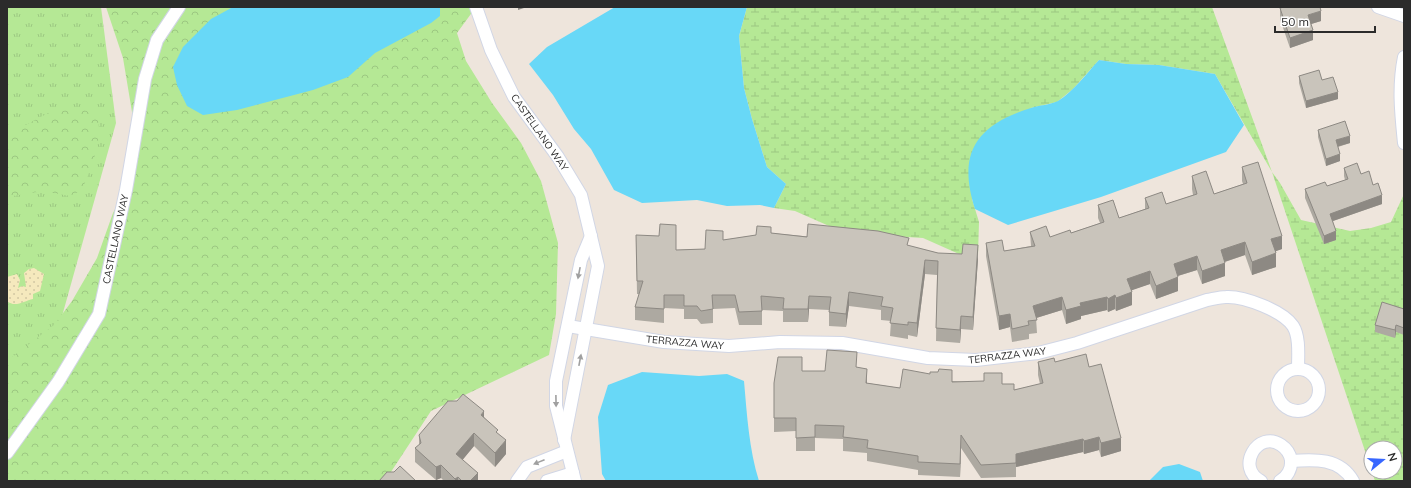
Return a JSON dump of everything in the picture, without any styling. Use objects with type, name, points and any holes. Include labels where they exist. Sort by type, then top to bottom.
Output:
[{"type":"street","name":"CASTELLANO WAY","points":[[7,453],[58,382],[98,314],[127,183],[145,79],[158,40],[179,7]]},
{"type":"street","name":"CASTELLANO WAY","points":[[476,7],[491,50],[514,97],[558,157],[580,196],[598,266],[565,445]]},
{"type":"street","points":[[1378,7],[1404,16]]},
{"type":"street","points":[[1404,57],[1400,78],[1399,100],[1404,143]]},
{"type":"street","name":"CASTELLANO WAY","points":[[574,477],[556,406],[556,381],[581,260],[591,236]]},
{"type":"street","name":"TERRAZZA WAY","points":[[568,326],[664,342],[729,346],[780,342],[842,343],[928,358],[976,360],[1038,353],[1077,343],[1207,300],[1227,297],[1244,300],[1274,310],[1293,326],[1297,340],[1298,369]]},
{"type":"street","points":[[1261,481],[1252,474],[1249,460],[1255,448],[1260,444],[1273,442],[1279,444],[1289,453],[1291,461],[1288,473],[1280,481]]},
{"type":"street","points":[[517,481],[527,467],[565,445]]},
{"type":"street","points":[[1291,461],[1317,460],[1335,464],[1349,474],[1353,481]]},
{"type":"street","points":[[547,481],[574,477]]},
{"type":"green space","points":[[7,7],[101,7],[116,123],[59,327],[7,394]]},
{"type":"green space","points":[[106,7],[476,7],[457,33],[466,61],[492,103],[521,143],[541,181],[558,243],[556,314],[549,355],[431,411],[385,481],[7,481],[7,361],[54,325],[72,301],[97,258],[113,213],[124,192],[134,124],[123,58]]},
{"type":"green space","points":[[747,7],[1212,7],[1272,172],[1215,74],[1159,65],[1126,64],[1099,60],[1073,89],[1057,102],[1031,108],[972,199],[979,222],[978,255],[968,258],[923,238],[845,233],[795,211],[774,208],[786,184],[767,167],[744,88],[739,36]]},
{"type":"green space","points":[[80,108],[97,116],[99,125],[96,154],[82,190],[70,196],[43,191],[7,197],[7,135],[48,113]]},
{"type":"green space","points":[[1272,172],[1301,220],[1350,231],[1371,228],[1391,222],[1404,194],[1404,481],[1375,480],[1403,480],[1403,440],[1363,440],[1363,445]]},
{"type":"sand","points":[[34,268],[44,274],[40,291],[33,294],[33,299],[20,303],[13,304],[7,301],[7,277],[17,274],[20,280],[18,288],[22,286],[26,287],[24,273],[29,269]]},
{"type":"water","points":[[233,7],[440,7],[440,16],[431,23],[375,53],[348,77],[313,90],[237,110],[203,115],[187,106],[177,85],[173,67],[183,47],[211,19]]},
{"type":"water","points":[[615,7],[747,7],[739,36],[744,88],[767,167],[786,184],[774,208],[760,205],[727,206],[697,200],[642,203],[614,190],[591,149],[574,129],[553,95],[529,64],[547,47]]},
{"type":"water","points":[[1099,60],[1126,64],[1159,65],[1215,74],[1244,125],[1226,152],[1101,197],[1008,225],[975,209],[968,172],[970,157],[976,144],[984,133],[997,123],[1012,115],[1034,107],[1058,101],[1075,87]]},
{"type":"water","points":[[642,372],[699,376],[727,374],[744,381],[747,419],[759,481],[606,481],[602,474],[598,417],[608,385]]},
{"type":"water","points":[[1179,464],[1200,472],[1203,481],[1149,481],[1163,467]]},
{"type":"building","points":[[1320,7],[1321,11],[1308,15],[1313,30],[1290,38],[1280,8]]},
{"type":"building","points":[[1319,70],[1322,80],[1333,77],[1338,92],[1306,101],[1299,76]]},
{"type":"building","points":[[1345,121],[1350,136],[1336,140],[1340,154],[1326,159],[1318,130]]},
{"type":"building","points":[[1258,162],[1282,236],[1271,239],[1276,253],[1252,262],[1245,242],[1221,250],[1225,263],[1202,271],[1197,256],[1174,264],[1178,277],[1156,286],[1150,271],[1127,279],[1132,292],[1116,298],[1115,295],[1108,299],[1107,297],[1080,303],[1081,306],[1066,310],[1062,297],[1033,306],[1037,320],[1028,321],[1029,325],[1012,329],[1010,314],[999,316],[986,243],[1002,240],[1004,251],[1035,246],[1030,232],[1046,226],[1050,237],[1070,230],[1071,233],[1104,222],[1098,205],[1113,200],[1119,218],[1149,208],[1145,198],[1162,192],[1166,204],[1197,194],[1192,176],[1206,171],[1214,194],[1247,183],[1242,167]]},
{"type":"building","points":[[1357,163],[1361,174],[1369,171],[1373,185],[1378,183],[1382,195],[1330,214],[1336,231],[1324,236],[1305,189],[1325,182],[1327,186],[1348,179],[1344,168]]},
{"type":"building","points":[[660,224],[676,225],[676,250],[705,249],[706,230],[723,231],[723,240],[756,235],[757,226],[771,227],[771,233],[807,237],[808,224],[878,231],[909,238],[907,245],[938,253],[962,254],[963,244],[978,245],[973,317],[961,316],[960,330],[936,328],[938,261],[925,260],[917,323],[908,322],[908,325],[890,323],[893,308],[881,306],[883,297],[849,292],[846,314],[829,312],[831,297],[809,296],[808,309],[783,309],[784,298],[761,296],[762,311],[739,312],[735,295],[712,295],[713,309],[701,311],[697,306],[684,306],[684,295],[664,295],[664,309],[635,307],[643,281],[637,281],[636,235],[659,236]]},
{"type":"building","points":[[1382,302],[1404,309],[1404,328],[1396,325],[1395,330],[1375,325]]},
{"type":"building","points":[[827,350],[857,352],[856,367],[867,369],[866,383],[900,388],[903,369],[930,374],[930,372],[938,372],[939,369],[952,370],[952,382],[984,381],[984,373],[1002,373],[1002,384],[1014,384],[1014,390],[1043,383],[1038,362],[1054,358],[1055,362],[1086,354],[1089,367],[1101,364],[1121,438],[1101,443],[1099,437],[1084,441],[1083,439],[1016,454],[1016,463],[981,465],[961,435],[960,464],[918,462],[918,456],[867,448],[868,440],[843,437],[844,426],[815,425],[815,437],[796,438],[796,418],[774,418],[774,383],[778,357],[802,357],[802,371],[825,371]]},
{"type":"building","points":[[463,394],[484,411],[481,415],[498,430],[496,432],[506,440],[495,453],[474,433],[456,454],[478,473],[470,481],[462,481],[458,477],[455,479],[441,465],[436,467],[415,448],[421,443],[419,435],[448,401],[457,401]]},
{"type":"building","points":[[400,466],[416,481],[379,481],[387,472],[394,472]]}]
